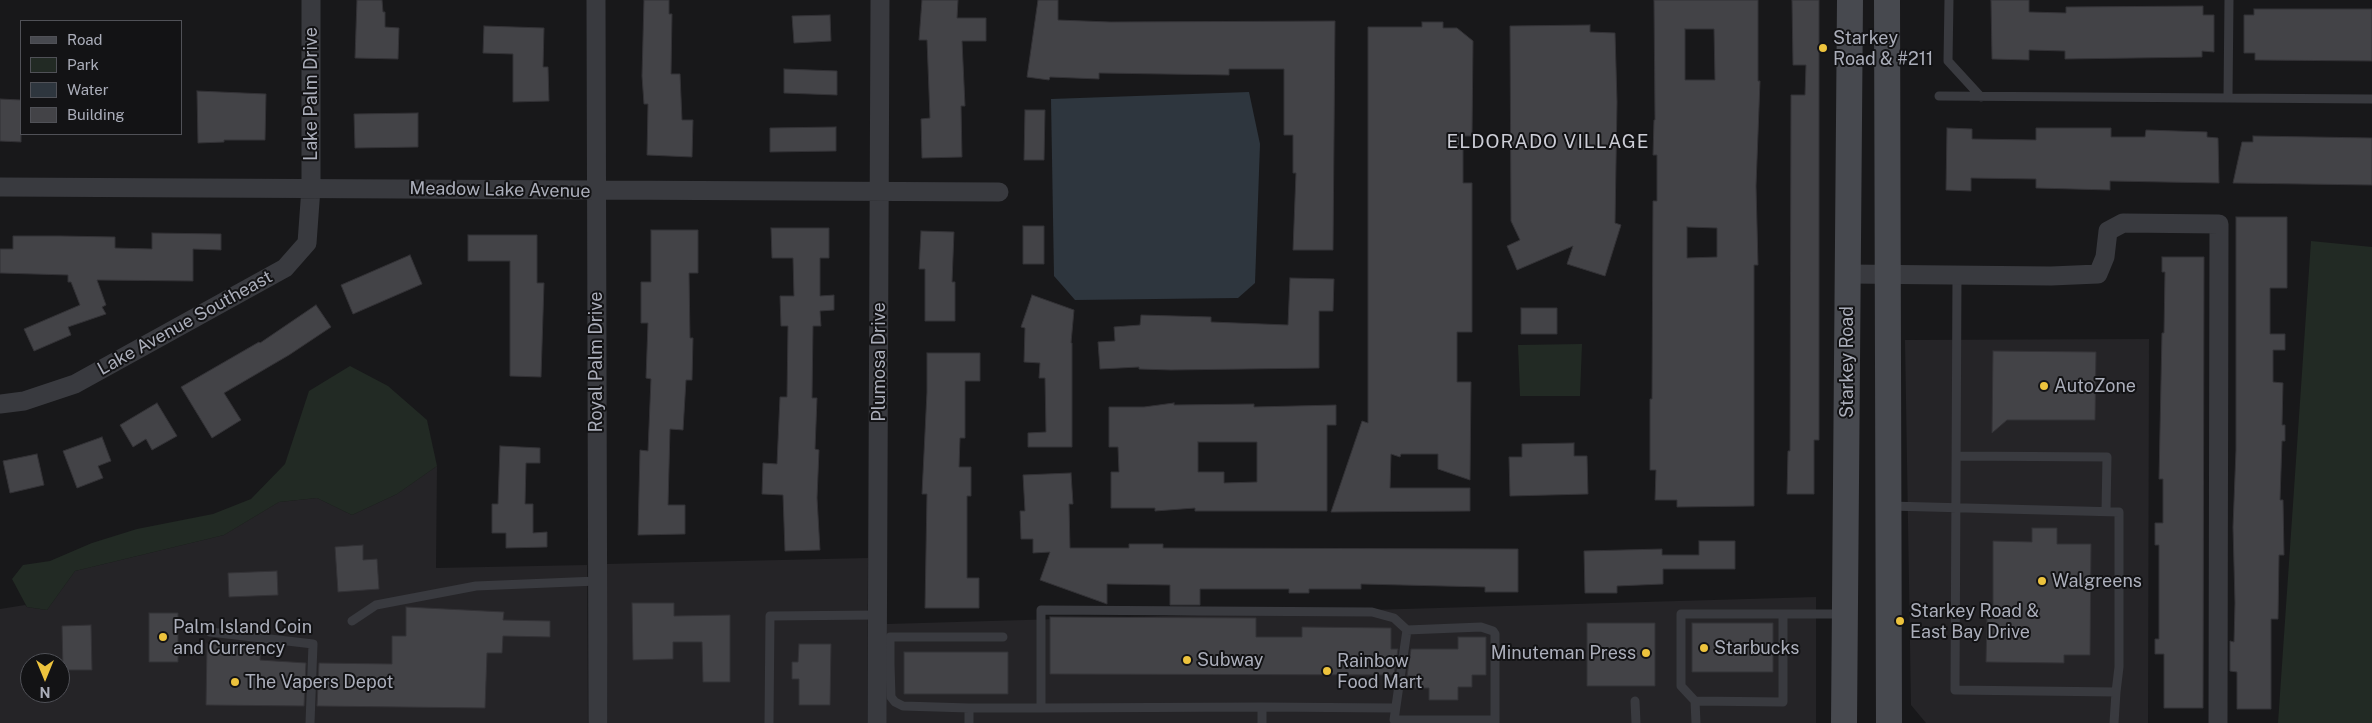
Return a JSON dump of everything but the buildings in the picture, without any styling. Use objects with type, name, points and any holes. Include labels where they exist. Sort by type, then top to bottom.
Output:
[{"type":"main road","name":"Starkey Road","points":[[1844,723],[1850,0]]},
{"type":"main road","points":[[1887,0],[1889,274],[1888,723]]},
{"type":"street","name":"Lake Palm Drive","points":[[311,0],[311,188]]},
{"type":"street","name":"Royal Palm Drive","points":[[596,0],[595,191],[598,723]]},
{"type":"street","name":"Plumosa Drive","points":[[877,723],[884,663],[877,615],[880,0]]},
{"type":"street","name":"Meadow Lake Avenue","points":[[0,188],[999,192]]},
{"type":"street","name":"Lake Avenue Southeast","points":[[0,404],[24,401],[75,384],[285,268],[307,243],[311,188]]},
{"type":"street","points":[[1848,274],[2051,276],[2098,274],[2105,257],[2108,232],[2123,223],[2218,224],[2218,723]]},
{"type":"lane","points":[[1949,0],[1948,61],[1981,96]]},
{"type":"lane","points":[[2228,0],[2228,97]]},
{"type":"lane","points":[[1938,96],[2372,99]]},
{"type":"lane","points":[[1957,274],[1955,690],[2116,692]]},
{"type":"lane","points":[[1957,456],[2107,457],[2106,511]]},
{"type":"lane","points":[[1889,506],[2119,512],[2119,667],[2114,723]]},
{"type":"lane","points":[[352,621],[376,605],[476,586],[557,581],[597,581]]},
{"type":"lane","points":[[1041,708],[1042,610],[1372,612],[1394,618],[1407,630],[1481,628],[1493,632],[1495,634],[1495,721],[1393,722],[1407,630]]},
{"type":"lane","points":[[1696,723],[1695,701],[1681,686],[1681,614],[1845,614]]},
{"type":"lane","points":[[1695,701],[1783,702],[1783,614]]},
{"type":"lane","points":[[769,723],[770,616],[877,615]]},
{"type":"lane","points":[[210,632],[313,644],[310,723]]},
{"type":"lane","points":[[1003,637],[890,637],[884,663],[891,697],[895,702],[903,706],[970,708],[1395,708]]},
{"type":"lane","points":[[1634,701],[1636,723]]},
{"type":"lane","points":[[1262,707],[1262,723]]},
{"type":"lane","points":[[969,723],[970,708]]},
{"type":"shaded area","points":[[2149,339],[2148,723],[1926,723],[1911,705],[1905,340]]},
{"type":"shaded area","points":[[437,466],[436,568],[587,565],[588,723],[0,723],[0,609],[25,605],[27,607],[47,610],[75,571],[224,535],[279,502],[317,498],[352,515],[397,494]]},
{"type":"shaded area","points":[[868,558],[867,723],[608,723],[606,564]]},
{"type":"shaded area","points":[[1816,597],[1816,723],[886,723],[887,624]]},
{"type":"green space","points":[[2311,241],[2372,247],[2372,723],[2278,723]]},
{"type":"green space","points":[[1582,344],[1580,396],[1520,396],[1518,345]]},
{"type":"green space","points":[[350,366],[388,386],[427,420],[437,466],[397,494],[352,515],[317,498],[279,502],[224,535],[75,571],[47,610],[27,607],[12,579],[23,565],[50,561],[92,543],[137,529],[213,514],[251,499],[285,464],[309,391]]},
{"type":"water","points":[[1249,92],[1260,144],[1255,283],[1238,298],[1075,300],[1054,276],[1051,99]]},
{"type":"place","name":"Starkey Road & #211","points":[[1823,48]]},
{"type":"place","name":"AutoZone","points":[[2044,386]]},
{"type":"place","name":"Walgreens","points":[[2042,581]]},
{"type":"place","name":"Starkey Road & East Bay Drive","points":[[1900,621]]},
{"type":"place","name":"Palm Island Coin and Currency","points":[[163,637]]},
{"type":"place","name":"Starbucks","points":[[1704,648]]},
{"type":"place","name":"Minuteman Press","points":[[1646,653]]},
{"type":"place","name":"Subway","points":[[1187,660]]},
{"type":"place","name":"Rainbow Food Mart","points":[[1327,671]]},
{"type":"place","name":"The Vapers Depot","points":[[235,682]]},
{"type":"district","name":"ELDORADO VILLAGE","points":[[1548,142]]}]
